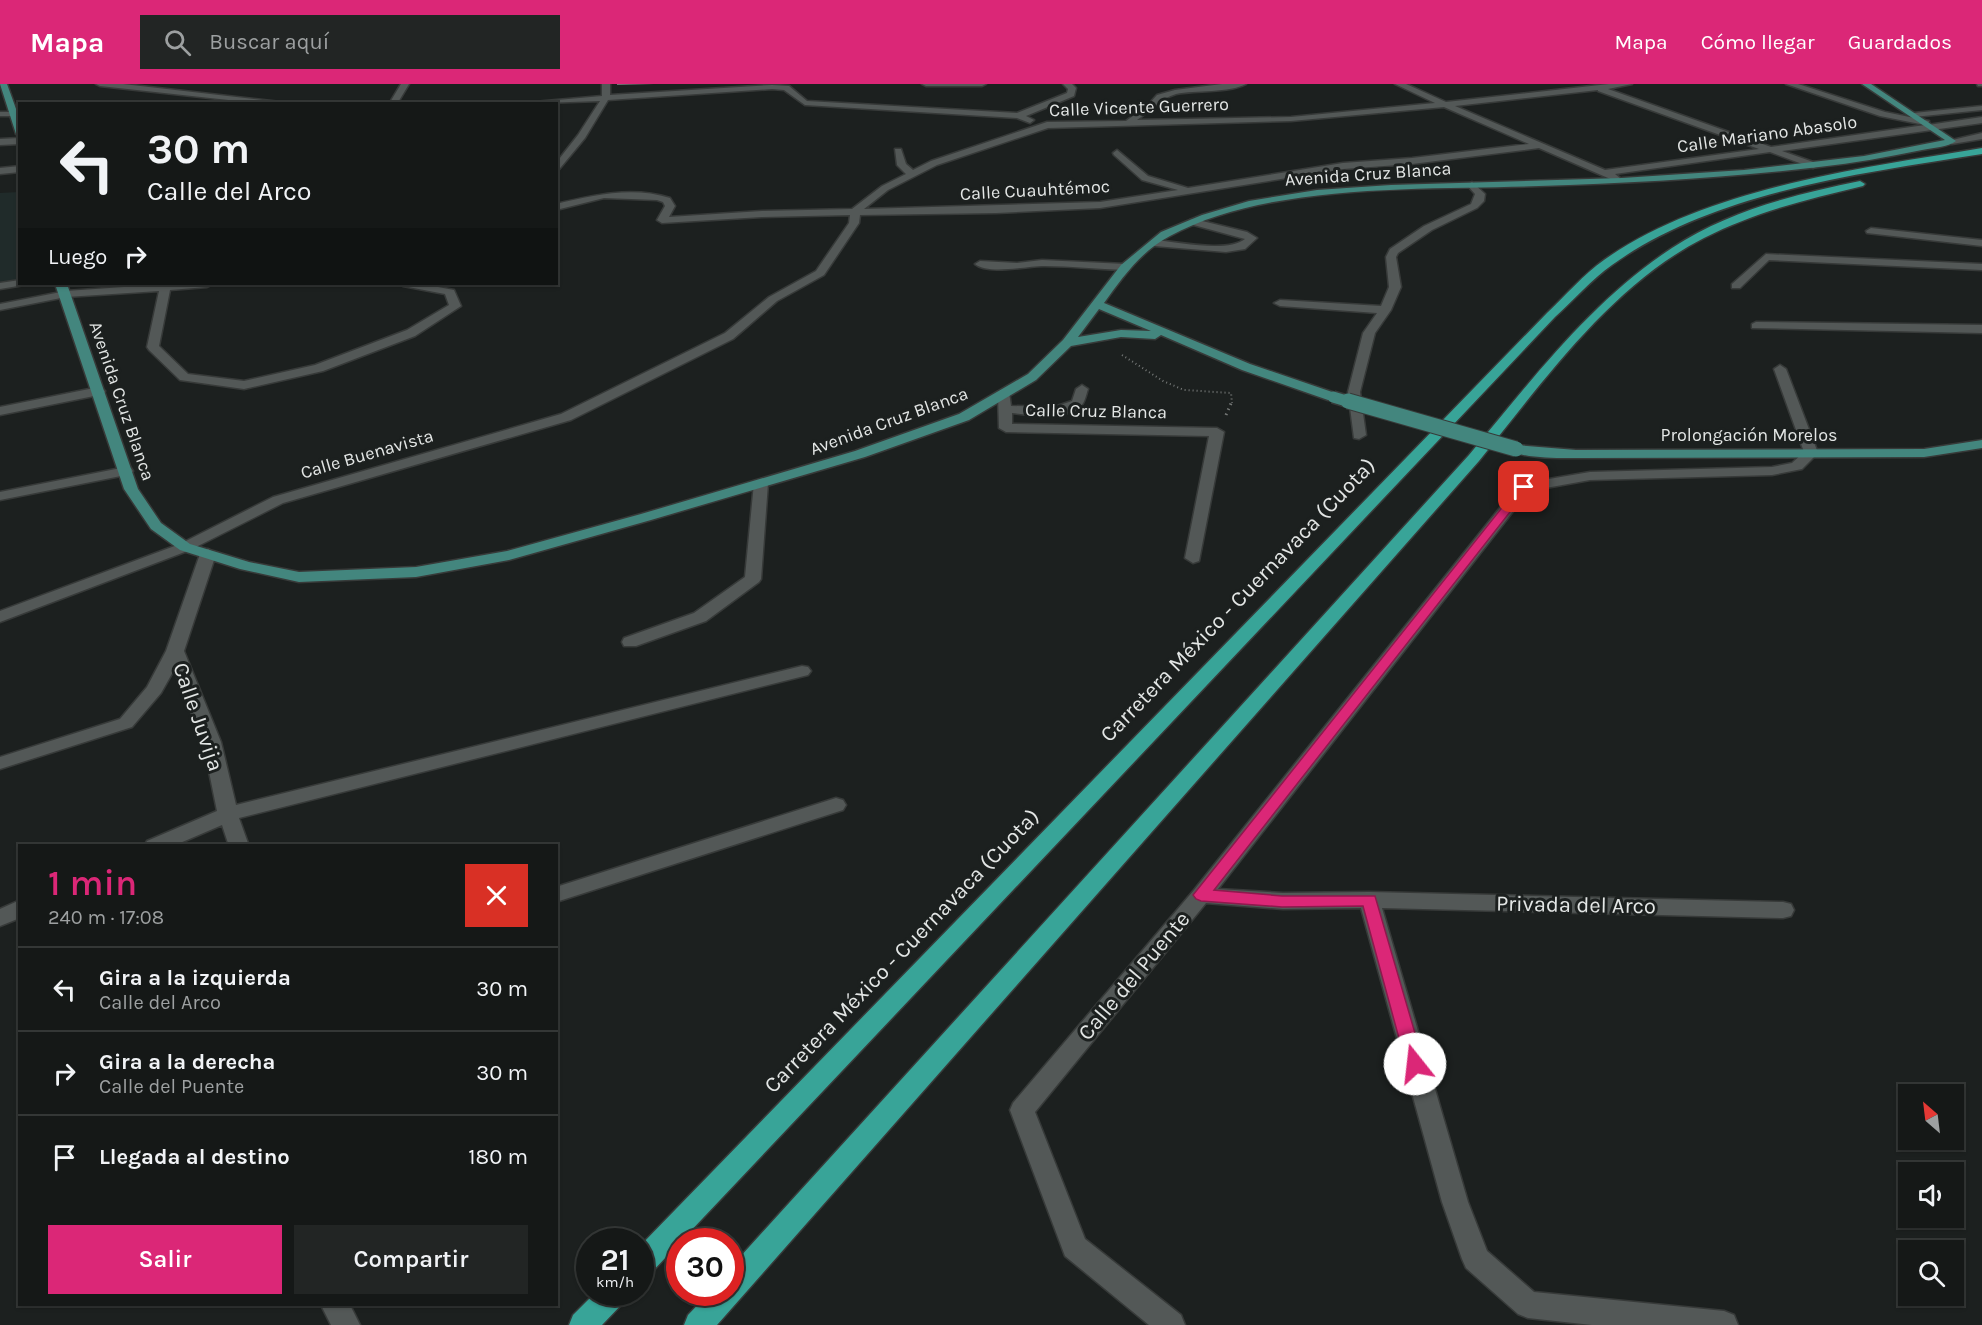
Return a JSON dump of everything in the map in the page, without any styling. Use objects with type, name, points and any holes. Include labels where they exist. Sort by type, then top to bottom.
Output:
[{"type":"highway","name":"Carretera México - Cuernavaca (Cuota)","points":[[654,1250],[1551,315],[1613,258],[1711,210],[1784,186],[1982,151]]},
{"type":"highway","points":[[744,1273],[1474,458],[1579,334],[1652,267],[1678,249],[1753,213],[1833,189],[1982,161]]},
{"type":"highway","points":[[583,1325],[601,1306]]},
{"type":"highway","points":[[698,1325],[715,1306]]},
{"type":"main road","points":[[3,84],[3,96],[18,129]]},
{"type":"main road","points":[[1866,84],[1952,141]]},
{"type":"main road","name":"Avenida Cruz Blanca","points":[[64,289],[131,489],[156,526],[185,547],[246,566],[298,577],[416,572],[509,555],[761,483],[860,454],[1005,402],[1067,343],[1125,267],[1165,234],[1252,203],[1317,193],[1472,185],[1622,181],[1744,173],[1864,159],[1952,141]]},
{"type":"main road","points":[[1097,304],[1175,338]]},
{"type":"main road","points":[[1067,343],[1103,335],[1135,333],[1175,338]]},
{"type":"main road","name":"Prolongación Morelos","points":[[1175,338],[1246,367],[1333,397],[1516,449],[1545,453],[1924,453],[1982,444]]},
{"type":"street","points":[[100,84],[275,102]]},
{"type":"street","points":[[394,102],[405,84]]},
{"type":"street","points":[[558,167],[582,136],[606,97],[606,84]]},
{"type":"street","points":[[926,84],[982,84]]},
{"type":"street","points":[[1018,116],[1071,94],[1072,88],[1067,84]]},
{"type":"street","points":[[1128,123],[1160,97],[1175,92],[1217,85],[1242,84]]},
{"type":"street","points":[[1400,84],[1622,181]]},
{"type":"street","name":"Calle Vicente Guerrero","points":[[566,417],[729,336],[773,299],[820,273],[854,223],[855,212],[885,188],[911,173],[984,145],[1047,125],[1291,119],[1628,84]]},
{"type":"street","points":[[1790,84],[1883,114],[1931,125]]},
{"type":"street","points":[[542,102],[770,86]]},
{"type":"street","name":"Calle Vicente Guerrero","points":[[770,86],[786,88],[805,103],[1018,116]]},
{"type":"street","points":[[1593,86],[1813,165]]},
{"type":"street","points":[[226,97],[241,88]]},
{"type":"street","points":[[1914,115],[1982,108]]},
{"type":"street","points":[[0,114],[12,114]]},
{"type":"street","points":[[1018,116],[1047,125]]},
{"type":"street","name":"Calle Mariano Abasolo","points":[[1605,173],[1931,125],[1982,120]]},
{"type":"street","points":[[1952,141],[1982,136]]},
{"type":"street","points":[[0,142],[18,141]]},
{"type":"street","name":"Calle Cuauhtémoc","points":[[558,206],[586,198],[625,195],[667,200],[670,206],[662,220],[762,214],[1100,205],[1343,166],[1412,162],[1541,145]]},
{"type":"street","points":[[898,151],[902,165],[911,173]]},
{"type":"street","points":[[1117,153],[1145,178],[1192,190]]},
{"type":"street","points":[[0,171],[18,169]]},
{"type":"street","points":[[1359,435],[1354,392],[1369,333],[1385,310],[1395,287],[1391,257],[1394,251],[1428,228],[1474,206],[1479,201],[1480,194],[1472,185]]},
{"type":"street","points":[[1155,243],[1226,249],[1241,247],[1252,238],[1194,222]]},
{"type":"street","points":[[1871,231],[1982,243]]},
{"type":"street","points":[[1736,286],[1766,257],[1982,267]]},
{"type":"street","points":[[980,264],[1017,266],[1042,263],[1125,267]]},
{"type":"street","points":[[0,286],[18,283]]},
{"type":"street","points":[[0,307],[64,289],[186,285]]},
{"type":"street","points":[[165,286],[153,347],[184,377],[244,385],[320,368],[411,333],[455,306],[450,292],[412,285]]},
{"type":"street","points":[[1280,303],[1385,310]]},
{"type":"street","points":[[1756,326],[1982,329]]},
{"type":"street","points":[[1780,369],[1811,453]]},
{"type":"street","points":[[1005,402],[1048,411],[1068,409],[1076,403],[1082,389]]},
{"type":"street","points":[[0,411],[99,391]]},
{"type":"street","name":"Calle Cruz Blanca","points":[[1005,402],[1006,428],[1217,432],[1193,558]]},
{"type":"street","name":"Calle Buenavista","points":[[0,617],[185,547],[278,500],[566,417]]},
{"type":"street","name":"Calle del Puente","points":[[1171,1325],[1075,1247],[1022,1110],[1201,895],[1524,487],[1590,476],[1772,471],[1797,466],[1811,453]]},
{"type":"street","points":[[0,496],[126,471]]},
{"type":"street","points":[[630,642],[700,617],[753,579],[761,483]]},
{"type":"street","name":"Calle Juvija","points":[[208,554],[175,651],[212,742],[228,814],[237,844]]},
{"type":"street","points":[[0,763],[126,723],[155,689],[175,651]]},
{"type":"street","points":[[159,844],[228,814],[802,671]]},
{"type":"street","points":[[558,894],[836,805]]},
{"type":"street","name":"Privada del Arco","points":[[1201,895],[1282,902],[1370,900],[1783,910]]},
{"type":"street","points":[[1370,900],[1455,1203],[1476,1259],[1528,1305],[1724,1325]]},
{"type":"street","points":[[0,918],[18,909]]},
{"type":"street","points":[[336,1306],[346,1325]]},
{"type":"path","points":[[1118,352],[1163,381],[1184,390],[1232,393]]},
{"type":"shaded area","points":[[18,192],[18,283],[0,286],[0,193]]},
{"type":"route","points":[[1415,1064],[1370,900],[1282,902],[1201,895],[1524,487]]}]
